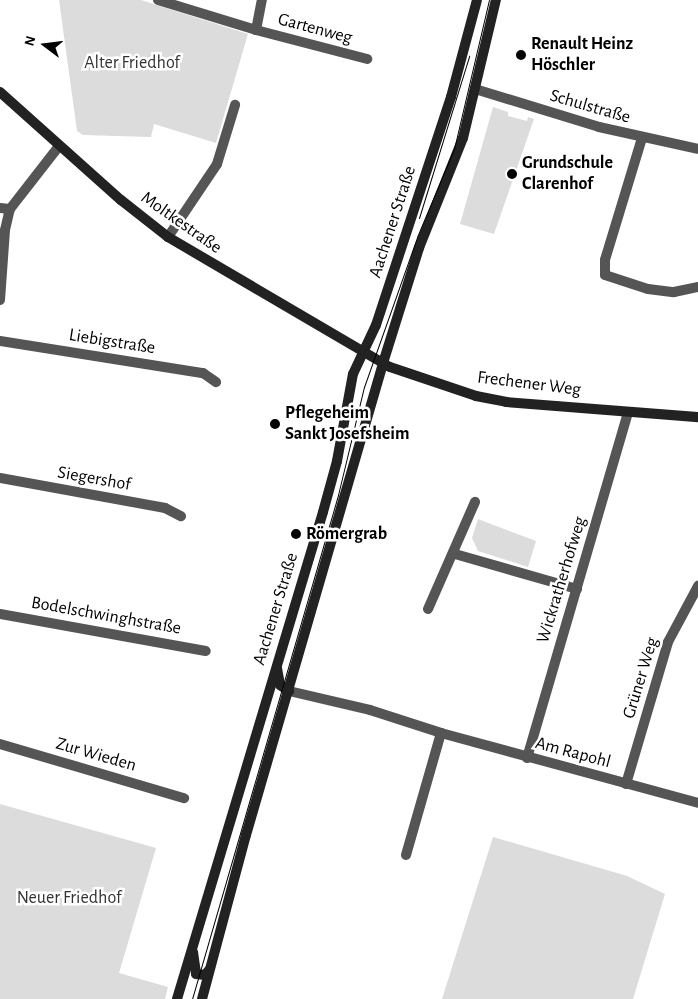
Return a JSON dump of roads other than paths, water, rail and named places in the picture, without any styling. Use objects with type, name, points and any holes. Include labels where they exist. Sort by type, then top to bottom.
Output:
[{"type":"main road","name":"Aachener Straße","points":[[177,999],[193,941],[206,909],[266,697],[323,512],[337,461],[347,399],[363,351],[376,325],[452,96],[477,0]]},
{"type":"main road","name":"Aachener Straße","points":[[202,999],[383,363],[419,248],[456,161],[496,0]]},
{"type":"main road","name":"Moltkestraße","points":[[0,92],[60,146],[168,237],[363,351]]},
{"type":"main road","name":"Frechener Weg","points":[[363,351],[383,363],[476,396],[506,402],[698,417]]},
{"type":"main road","points":[[276,664],[280,685],[289,691]]},
{"type":"main road","points":[[266,697],[289,691]]},
{"type":"main road","points":[[193,941],[195,972],[202,975],[209,970]]},
{"type":"street","name":"Gartenweg","points":[[158,0],[256,30],[367,59]]},
{"type":"street","name":"Gartenweg","points":[[256,30],[262,0]]},
{"type":"street","name":"Schulstraße","points":[[474,89],[642,138],[698,149]]},
{"type":"street","points":[[168,237],[217,164],[235,105]]},
{"type":"street","points":[[642,138],[606,260],[605,275],[664,291],[698,286]]},
{"type":"street","points":[[0,300],[5,209],[60,146]]},
{"type":"street","name":"Liebigstraße","points":[[0,341],[204,373],[216,382]]},
{"type":"street","name":"Wickratherhofweg","points":[[527,758],[578,589],[628,412]]},
{"type":"street","name":"Siegershof","points":[[0,478],[165,508],[181,516]]},
{"type":"street","points":[[428,609],[455,554],[475,502]]},
{"type":"street","points":[[455,554],[578,589]]},
{"type":"street","name":"Grüner Weg","points":[[626,784],[668,642],[698,586]]},
{"type":"street","name":"Bodelschwinghstraße","points":[[0,614],[206,651]]},
{"type":"street","name":"Am Rapohl","points":[[289,691],[370,710],[527,758],[698,803]]},
{"type":"street","points":[[406,855],[441,733]]},
{"type":"street","name":"Zur Wieden","points":[[0,744],[184,798]]},
{"type":"tram line","points":[[192,999],[338,495],[364,387],[417,237],[454,149],[489,0]]},
{"type":"tram line","points":[[419,218],[469,56]]},
{"type":"place","name":"Renault Heinz Höschler","points":[[521,55]]},
{"type":"place","name":"Grundschule Clarenhof","points":[[512,174]]},
{"type":"place","name":"Pflegeheim Sankt Josefsheim","points":[[275,424]]},
{"type":"place","name":"Römergrab","points":[[296,534]]},
{"type":"park label","name":"Alter Friedhof","points":[[132,63]]},
{"type":"park label","name":"Neuer Friedhof","points":[[69,898]]}]
